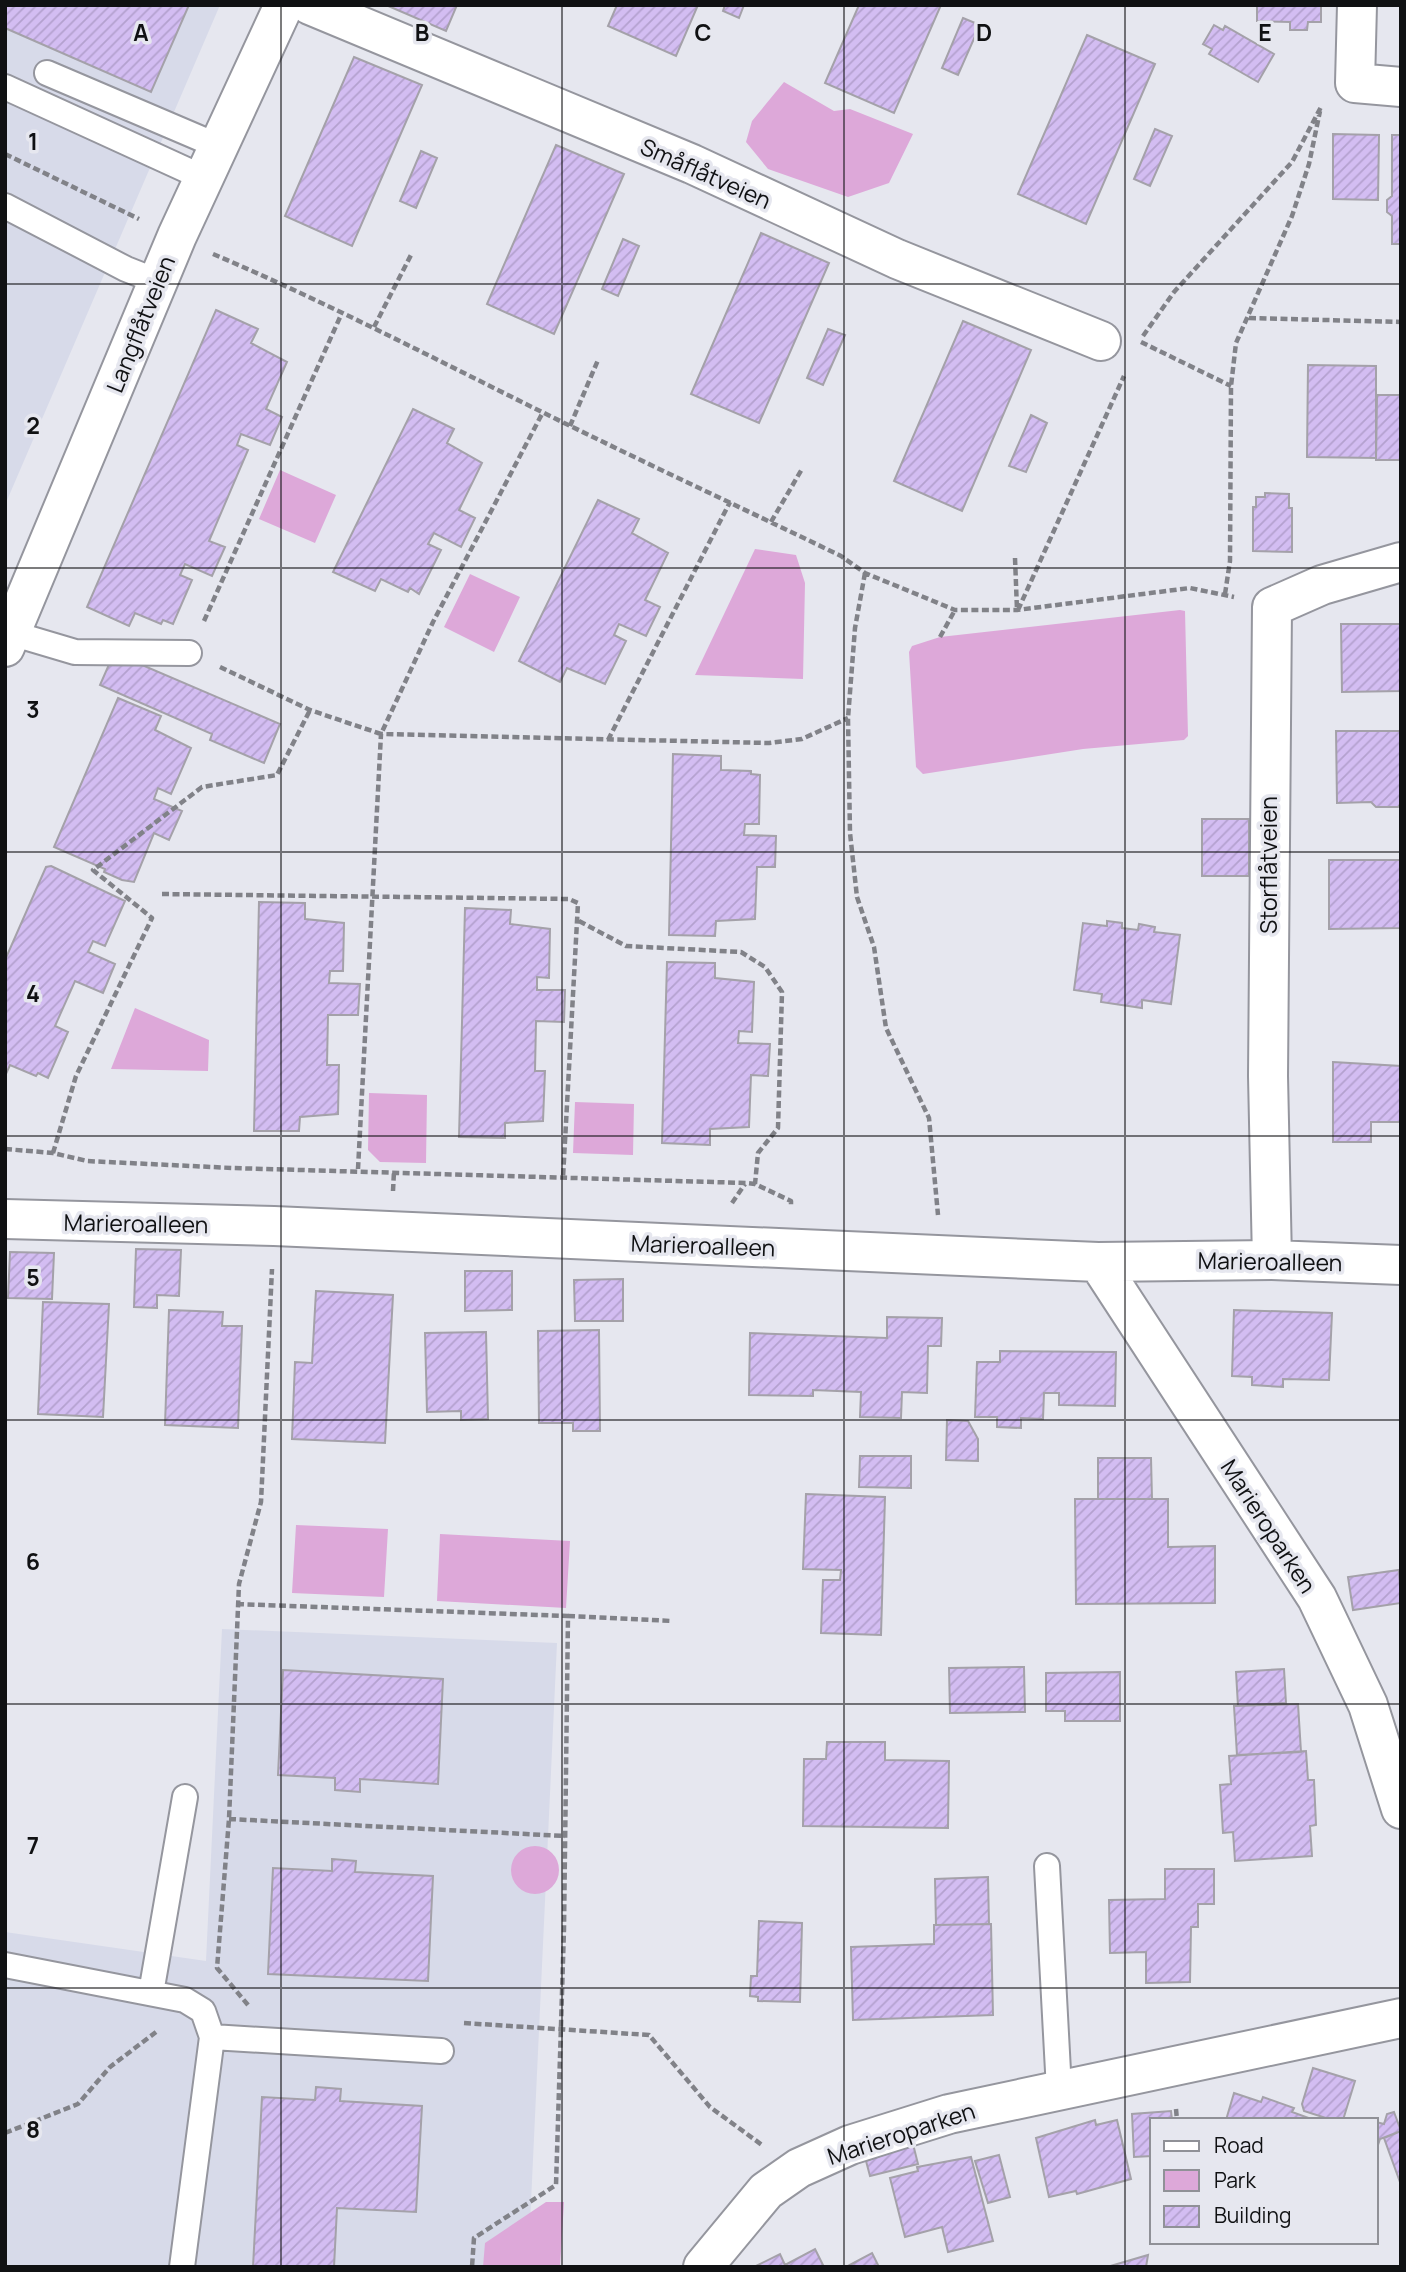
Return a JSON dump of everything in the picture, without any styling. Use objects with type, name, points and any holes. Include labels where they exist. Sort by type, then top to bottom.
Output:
[{"type":"street","name":"Langflåtveien","points":[[8,640],[211,162],[284,5]]},
{"type":"street","name":"Småflåtveien","points":[[310,5],[692,164],[897,259],[1121,354]]},
{"type":"street","points":[[1357,5],[1355,83],[1401,87]]},
{"type":"street","points":[[1272,607],[1322,586],[1401,562]]},
{"type":"street","name":"Storflåtveien","points":[[1272,607],[1268,1076],[1272,1260]]},
{"type":"street","name":"Marieroalleen","points":[[5,1219],[274,1226],[1098,1262],[1272,1260],[1401,1265]]},
{"type":"street","name":"Marieroparken","points":[[1098,1262],[1317,1598],[1368,1705],[1401,1809]]},
{"type":"street","name":"Marieroparken","points":[[703,2267],[766,2191],[799,2168],[850,2145],[949,2114],[1401,2018]]},
{"type":"lane","points":[[47,73],[211,162]]},
{"type":"lane","points":[[5,87],[211,162]]},
{"type":"lane","points":[[5,206],[126,269],[159,282]]},
{"type":"lane","points":[[8,640],[75,652],[189,653]]},
{"type":"lane","points":[[151,1993],[186,1797]]},
{"type":"lane","points":[[1047,1866],[1059,2090]]},
{"type":"lane","points":[[5,1965],[185,2000],[202,2011],[212,2037],[182,2267]]},
{"type":"lane","points":[[212,2037],[442,2050]]},
{"type":"path","points":[[1017,610],[1121,354],[1140,342],[1182,283],[1293,162],[1321,106],[1335,92],[1355,83]]},
{"type":"path","points":[[1225,594],[1230,561],[1231,386],[1236,343],[1292,216],[1309,164],[1321,106]]},
{"type":"path","points":[[5,154],[149,223]]},
{"type":"path","points":[[202,250],[341,315],[374,327],[570,426],[841,556],[865,573],[955,610],[1017,610],[1190,588],[1272,607]]},
{"type":"path","points":[[374,327],[411,255]]},
{"type":"path","points":[[341,315],[189,653],[310,710],[381,734],[769,743],[802,739],[848,718]]},
{"type":"path","points":[[1249,318],[1401,322]]},
{"type":"path","points":[[1140,342],[1231,386]]},
{"type":"path","points":[[570,426],[598,359]]},
{"type":"path","points":[[358,1170],[381,734],[433,622],[543,412]]},
{"type":"path","points":[[771,522],[803,469]]},
{"type":"path","points":[[608,740],[730,502]]},
{"type":"path","points":[[1015,558],[1017,610]]},
{"type":"path","points":[[865,573],[855,628],[848,718],[850,834],[857,897],[874,947],[886,1028],[929,1118],[942,1254]]},
{"type":"path","points":[[940,637],[955,610]]},
{"type":"path","points":[[53,1153],[76,1076],[152,918],[93,870],[202,787],[276,775],[310,710]]},
{"type":"path","points":[[162,894],[373,894],[569,899],[578,903],[563,1178]]},
{"type":"path","points":[[579,922],[626,946],[741,951],[765,967],[782,992],[778,1128],[758,1153],[755,1184]]},
{"type":"path","points":[[5,1149],[53,1153],[87,1161],[232,1168],[755,1184],[791,1201],[791,1248]]},
{"type":"path","points":[[251,2009],[217,1968],[229,1819],[237,1604],[239,1584],[261,1502],[274,1226]]},
{"type":"path","points":[[237,1604],[672,1621]]},
{"type":"path","points":[[472,2267],[474,2238],[556,2185],[568,1616]]},
{"type":"path","points":[[229,1819],[565,1836]]},
{"type":"path","points":[[454,2022],[649,2035],[710,2107],[782,2161],[799,2168]]},
{"type":"path","points":[[5,2133],[78,2104],[110,2067],[160,2029]]},
{"type":"path","points":[[1176,2112],[1177,2118]]},
{"type":"shaded area","points":[[5,5],[220,5],[5,505]]},
{"type":"shaded area","points":[[222,1629],[557,1643],[528,2267],[5,2267],[5,1932],[206,1961]]},
{"type":"green space","points":[[784,82],[834,111],[850,109],[913,134],[889,183],[848,197],[768,169],[746,142],[752,121]]},
{"type":"green space","points":[[280,470],[336,495],[315,543],[259,519]]},
{"type":"green space","points":[[755,549],[796,555],[805,583],[803,679],[695,675]]},
{"type":"green space","points":[[470,574],[520,597],[494,652],[444,627]]},
{"type":"green space","points":[[1185,611],[1188,736],[1184,740],[1083,749],[923,774],[916,767],[909,652],[912,646],[940,637]]},
{"type":"green space","points":[[135,1008],[209,1040],[208,1071],[111,1069]]},
{"type":"green space","points":[[369,1093],[427,1095],[426,1163],[380,1162],[368,1150]]},
{"type":"green space","points":[[575,1102],[634,1104],[633,1155],[573,1153]]},
{"type":"green space","points":[[296,1525],[388,1529],[384,1597],[292,1593]]},
{"type":"green space","points":[[440,1534],[570,1541],[566,1608],[437,1601]]},
{"type":"green space","points":[[535,1846],[552,1853],[559,1870],[552,1887],[535,1894],[518,1887],[511,1870],[518,1853]]},
{"type":"green space","points":[[546,2202],[564,2202],[560,2267],[483,2267],[485,2243]]},
{"type":"building","points":[[5,5],[189,5],[151,92],[5,28]]},
{"type":"building","points":[[386,5],[457,5],[446,31]]},
{"type":"building","points":[[617,5],[698,5],[676,56],[608,26]]},
{"type":"building","points":[[725,5],[744,5],[739,18],[723,11]]},
{"type":"building","points":[[859,5],[941,5],[894,113],[825,83]]},
{"type":"building","points":[[1257,5],[1321,5],[1321,22],[1308,22],[1307,30],[1290,30],[1290,22],[1257,21]]},
{"type":"building","points":[[963,18],[980,25],[958,75],[942,68]]},
{"type":"building","points":[[1214,25],[1223,30],[1225,26],[1274,54],[1258,82],[1209,54],[1212,49],[1203,44]]},
{"type":"building","points":[[1087,35],[1155,64],[1086,224],[1018,194]]},
{"type":"building","points":[[354,57],[422,85],[352,246],[285,216]]},
{"type":"building","points":[[1155,129],[1172,136],[1150,186],[1134,179]]},
{"type":"building","points":[[1333,134],[1379,135],[1378,200],[1333,199]]},
{"type":"building","points":[[1392,135],[1401,135],[1401,244],[1392,244],[1392,216],[1387,212],[1387,200],[1392,196]]},
{"type":"building","points":[[556,145],[624,174],[554,334],[487,304]]},
{"type":"building","points":[[421,151],[437,158],[416,208],[400,201]]},
{"type":"building","points":[[761,233],[829,263],[759,423],[691,394]]},
{"type":"building","points":[[623,239],[639,246],[618,296],[602,289]]},
{"type":"building","points":[[216,310],[258,329],[251,343],[287,362],[266,409],[282,417],[270,445],[241,434],[237,445],[248,450],[209,541],[225,547],[212,576],[185,564],[180,575],[192,580],[173,624],[163,620],[161,624],[135,613],[129,626],[87,607]]},
{"type":"building","points":[[963,321],[1031,350],[962,511],[894,481]]},
{"type":"building","points":[[828,329],[845,335],[823,385],[807,378]]},
{"type":"building","points":[[1308,365],[1376,366],[1376,458],[1307,457]]},
{"type":"building","points":[[1377,395],[1401,395],[1401,460],[1376,460]]},
{"type":"building","points":[[413,409],[454,429],[447,443],[482,463],[459,510],[475,518],[461,547],[434,533],[428,544],[441,550],[419,594],[410,588],[408,592],[381,579],[375,591],[333,572]]},
{"type":"building","points":[[1031,415],[1047,423],[1026,472],[1009,466]]},
{"type":"building","points":[[1265,493],[1289,494],[1289,508],[1292,508],[1292,552],[1253,551],[1253,507],[1256,507],[1256,497],[1265,497]]},
{"type":"building","points":[[598,500],[639,519],[632,533],[668,553],[645,600],[660,607],[646,636],[619,624],[614,635],[626,641],[605,684],[567,668],[560,682],[519,661]]},
{"type":"building","points":[[1341,624],[1401,624],[1401,691],[1342,692]]},
{"type":"building","points":[[114,653],[280,724],[264,763],[210,740],[212,734],[100,685]]},
{"type":"building","points":[[118,698],[161,716],[155,730],[191,748],[171,794],[158,788],[154,799],[182,811],[169,840],[154,833],[134,882],[122,880],[104,872],[105,869],[54,847]]},
{"type":"building","points":[[1336,731],[1401,731],[1401,803],[1398,807],[1376,807],[1371,802],[1337,803]]},
{"type":"building","points":[[673,754],[721,756],[721,770],[751,771],[751,774],[760,775],[759,824],[745,824],[744,835],[776,836],[775,867],[757,867],[755,919],[716,921],[715,936],[669,935]]},
{"type":"building","points":[[1202,819],[1249,819],[1249,876],[1202,876]]},
{"type":"building","points":[[1329,860],[1401,860],[1401,928],[1329,929]]},
{"type":"building","points":[[51,866],[125,901],[105,946],[93,941],[88,952],[115,964],[103,993],[75,981],[55,1026],[68,1032],[48,1078],[10,1065],[5,1076],[5,960],[46,867]]},
{"type":"building","points":[[259,902],[305,903],[305,919],[344,923],[343,971],[330,971],[329,983],[360,984],[358,1015],[328,1015],[327,1065],[339,1065],[338,1114],[300,1117],[299,1131],[254,1131]]},
{"type":"building","points":[[465,908],[511,910],[510,924],[550,929],[549,978],[537,977],[537,990],[565,990],[564,1022],[536,1021],[535,1071],[545,1071],[543,1121],[505,1123],[505,1138],[459,1137]]},
{"type":"building","points":[[1107,921],[1122,923],[1122,928],[1138,930],[1139,924],[1155,927],[1154,932],[1180,935],[1171,1004],[1142,1000],[1142,1008],[1101,1002],[1102,994],[1074,990],[1083,923],[1107,926]]},
{"type":"building","points":[[667,962],[715,963],[715,978],[754,982],[752,1032],[739,1031],[738,1043],[770,1044],[768,1076],[751,1075],[749,1127],[710,1129],[710,1145],[662,1143]]},
{"type":"building","points":[[1333,1062],[1401,1066],[1401,1122],[1371,1122],[1371,1142],[1333,1142]]},
{"type":"building","points":[[136,1249],[181,1250],[179,1296],[157,1295],[157,1308],[134,1307]]},
{"type":"building","points":[[10,1252],[54,1253],[52,1299],[8,1298]]},
{"type":"building","points":[[465,1271],[512,1271],[512,1310],[465,1311]]},
{"type":"building","points":[[623,1279],[623,1321],[575,1321],[574,1280]]},
{"type":"building","points":[[316,1291],[393,1295],[385,1443],[292,1439],[295,1362],[312,1363]]},
{"type":"building","points":[[43,1302],[109,1304],[103,1417],[38,1414]]},
{"type":"building","points":[[169,1310],[223,1312],[222,1326],[242,1326],[238,1428],[165,1425]]},
{"type":"building","points":[[1234,1310],[1332,1313],[1329,1380],[1283,1379],[1283,1387],[1252,1385],[1252,1377],[1232,1376]]},
{"type":"building","points":[[887,1317],[942,1318],[941,1346],[928,1346],[927,1393],[902,1392],[901,1418],[860,1417],[861,1392],[813,1390],[813,1396],[749,1395],[750,1333],[887,1338]]},
{"type":"building","points":[[599,1330],[600,1431],[573,1431],[573,1423],[539,1423],[538,1331]]},
{"type":"building","points":[[486,1332],[488,1419],[461,1420],[461,1411],[427,1412],[425,1333]]},
{"type":"building","points":[[1000,1351],[1116,1352],[1115,1406],[1059,1405],[1059,1393],[1044,1393],[1043,1419],[1021,1418],[1021,1428],[997,1427],[997,1417],[975,1417],[977,1362],[1000,1362]]},
{"type":"building","points":[[947,1420],[968,1421],[978,1439],[978,1461],[946,1460]]},
{"type":"building","points":[[860,1456],[911,1456],[911,1488],[859,1487]]},
{"type":"building","points":[[1098,1458],[1151,1458],[1152,1499],[1098,1499]]},
{"type":"building","points":[[806,1494],[885,1497],[881,1635],[821,1633],[823,1580],[840,1580],[841,1570],[803,1569]]},
{"type":"building","points":[[1075,1499],[1168,1499],[1168,1547],[1215,1546],[1215,1603],[1076,1604]]},
{"type":"building","points":[[1399,1570],[1401,1603],[1353,1610],[1348,1577]]},
{"type":"building","points":[[1024,1667],[1025,1712],[950,1713],[949,1668]]},
{"type":"building","points":[[1284,1669],[1286,1703],[1238,1706],[1236,1672]]},
{"type":"building","points":[[283,1670],[443,1679],[438,1784],[360,1779],[360,1792],[335,1790],[335,1778],[278,1775]]},
{"type":"building","points":[[1120,1672],[1120,1721],[1065,1721],[1065,1711],[1046,1711],[1046,1673]]},
{"type":"building","points":[[1298,1704],[1301,1752],[1237,1755],[1234,1706]]},
{"type":"building","points":[[827,1742],[885,1742],[885,1760],[949,1761],[948,1828],[803,1826],[804,1759],[826,1759]]},
{"type":"building","points":[[1306,1751],[1308,1780],[1314,1780],[1316,1825],[1310,1826],[1312,1856],[1235,1861],[1233,1832],[1223,1833],[1220,1785],[1231,1784],[1229,1756]]},
{"type":"building","points":[[332,1859],[356,1861],[355,1872],[433,1876],[428,1981],[268,1974],[273,1868],[332,1871]]},
{"type":"building","points":[[1165,1869],[1214,1869],[1214,1904],[1198,1904],[1198,1927],[1191,1927],[1190,1982],[1146,1983],[1146,1952],[1110,1953],[1109,1900],[1165,1899]]},
{"type":"building","points":[[988,1877],[989,1924],[936,1925],[935,1879]]},
{"type":"building","points":[[759,1921],[802,1923],[800,2002],[758,2001],[758,1997],[750,1996],[751,1976],[757,1976]]},
{"type":"building","points":[[991,1924],[993,2015],[853,2020],[851,1947],[934,1944],[934,1925]]},
{"type":"building","points":[[1313,2068],[1355,2081],[1344,2118],[1326,2118],[1304,2111],[1302,2104]]},
{"type":"building","points":[[316,2087],[341,2089],[340,2101],[422,2106],[416,2212],[337,2208],[334,2267],[253,2267],[262,2097],[315,2100]]},
{"type":"building","points":[[1234,2093],[1261,2102],[1263,2097],[1294,2108],[1292,2112],[1308,2118],[1227,2118]]},
{"type":"building","points":[[1171,2111],[1172,2118],[1150,2118],[1150,2156],[1134,2157],[1132,2114]]},
{"type":"building","points":[[1394,2112],[1401,2131],[1380,2139],[1378,2145],[1378,2122],[1384,2124],[1387,2114]]},
{"type":"building","points":[[1095,2120],[1096,2125],[1117,2120],[1131,2179],[1077,2194],[1076,2191],[1049,2197],[1036,2138]]},
{"type":"building","points":[[1401,2131],[1401,2185],[1384,2138]]},
{"type":"building","points":[[913,2144],[918,2164],[870,2176],[866,2161]]},
{"type":"building","points":[[999,2155],[1010,2197],[988,2203],[975,2161]]},
{"type":"building","points":[[971,2157],[993,2241],[948,2252],[942,2227],[905,2237],[890,2178],[918,2171],[917,2167]]},
{"type":"building","points":[[815,2249],[824,2267],[754,2267],[780,2254],[785,2265]]},
{"type":"building","points":[[872,2253],[879,2267],[846,2267]]},
{"type":"building","points":[[1148,2255],[1146,2267],[1107,2267]]}]
